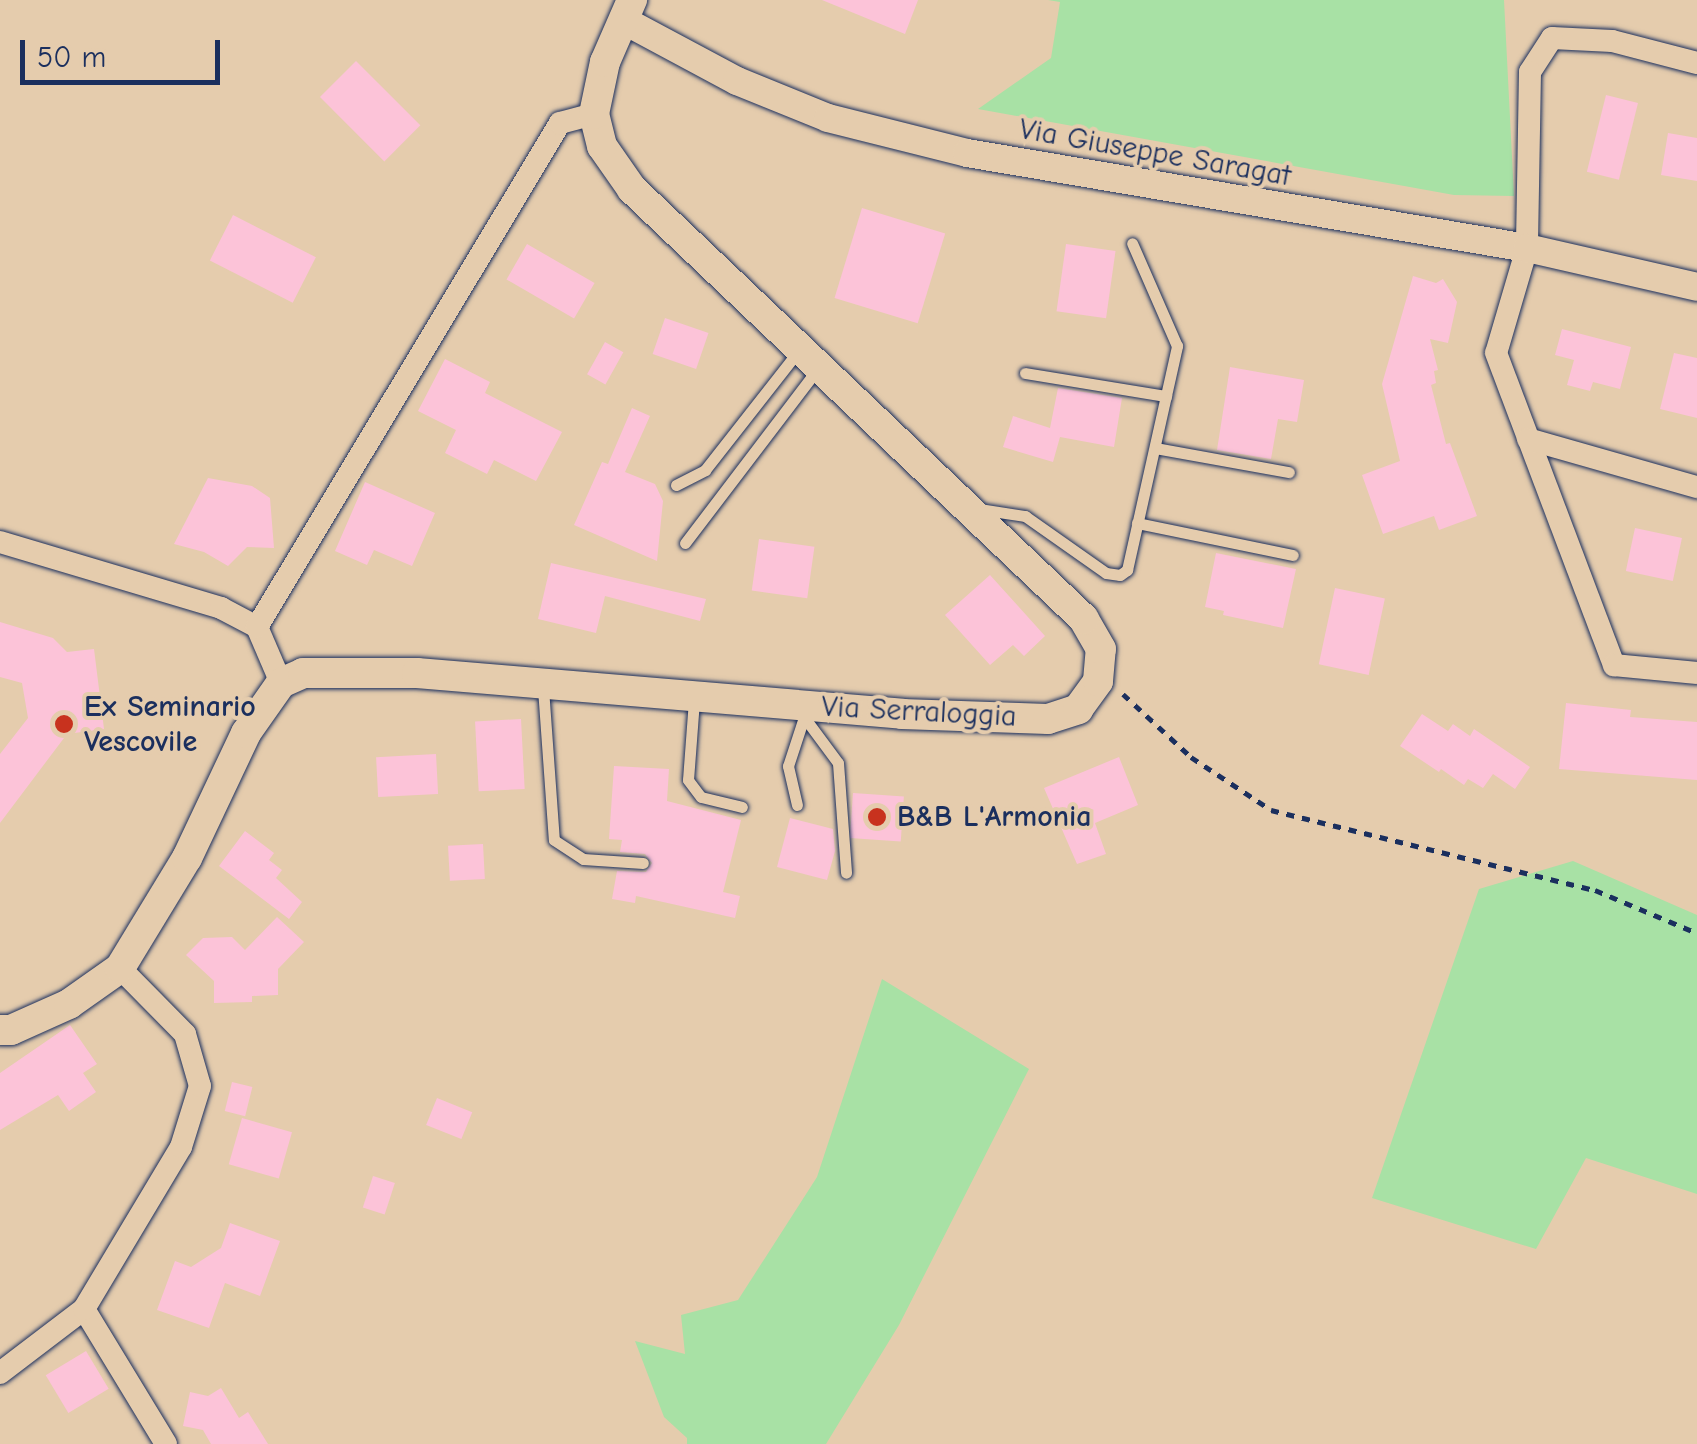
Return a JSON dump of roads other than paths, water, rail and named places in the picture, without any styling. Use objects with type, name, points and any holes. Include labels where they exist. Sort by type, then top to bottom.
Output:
[{"type":"main road","points":[[627,10],[604,62],[594,114],[602,146],[632,189],[968,509]]},
{"type":"main road","name":"Via Serraloggia","points":[[281,683],[303,673],[358,670],[695,696],[807,712],[1048,718],[1078,709],[1098,681],[1099,671],[1100,649],[1084,619],[968,509]]},
{"type":"main road","points":[[0,1030],[11,1030],[69,1004],[120,968],[187,858],[246,732],[281,683]]},
{"type":"street","name":"Via Giuseppe Saragat","points":[[627,10],[756,88],[828,118],[932,144],[1121,181],[1527,248],[1697,287]]},
{"type":"street","points":[[1697,63],[1612,41],[1552,38],[1530,72],[1527,248],[1496,354],[1614,665],[1697,673]]},
{"type":"street","points":[[257,627],[560,123],[594,114]]},
{"type":"street","points":[[1528,439],[1697,487]]},
{"type":"street","points":[[0,542],[221,608],[257,627],[281,683]]},
{"type":"street","points":[[0,1373],[84,1308],[180,1147],[200,1086],[185,1034],[120,968]]},
{"type":"street","points":[[84,1308],[166,1444]]},
{"type":"lane","points":[[968,509],[1024,516],[1106,572],[1120,575],[1127,570],[1177,346],[1132,243]]},
{"type":"lane","points":[[676,485],[706,470],[809,358]]},
{"type":"lane","points":[[686,542],[809,358]]},
{"type":"lane","points":[[1025,373],[1166,396]]},
{"type":"lane","points":[[1154,448],[1289,472]]},
{"type":"lane","points":[[1137,523],[1293,555]]},
{"type":"lane","points":[[542,684],[554,840],[584,859],[642,863]]},
{"type":"lane","points":[[695,696],[688,780],[701,796],[742,807]]},
{"type":"lane","points":[[798,805],[788,766],[807,712]]},
{"type":"lane","points":[[807,712],[838,763],[846,873]]},
{"type":"place","name":"Ex Seminario Vescovile","points":[[64,724]]},
{"type":"place","name":"B&B L'Armonia","points":[[877,817]]}]
